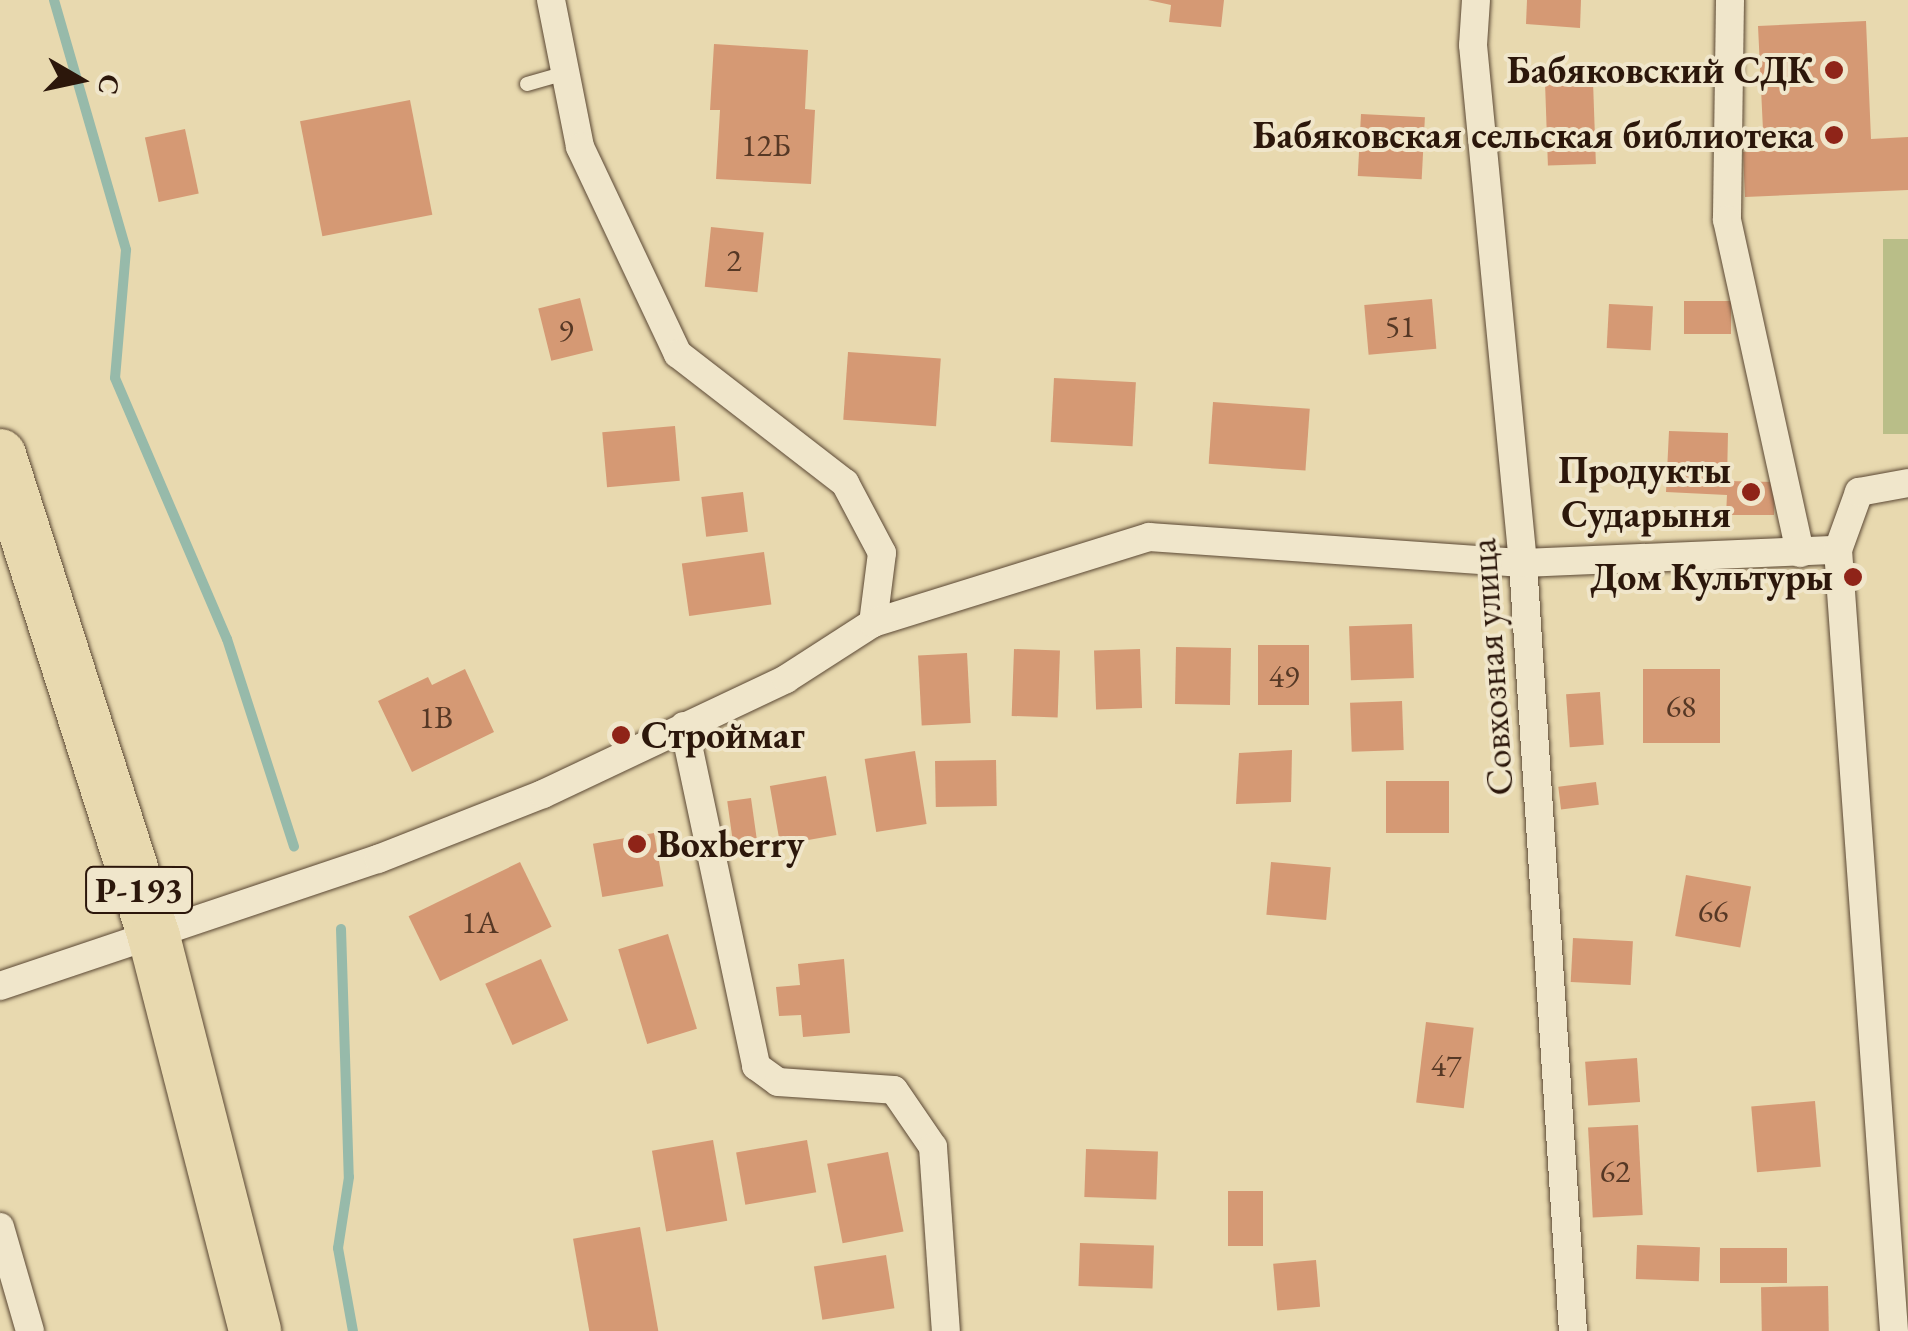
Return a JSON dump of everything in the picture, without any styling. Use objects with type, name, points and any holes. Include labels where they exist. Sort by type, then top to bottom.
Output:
[{"type":"highway","name":"Р-193","points":[[0,455],[154,937],[255,1331]]},
{"type":"street","points":[[552,0],[580,147],[678,354],[845,483],[882,553],[874,624]]},
{"type":"street","name":"Совхозная улица","points":[[1476,0],[1473,45],[1523,563],[1573,1331]]},
{"type":"street","points":[[1730,0],[1728,220],[1800,553]]},
{"type":"street","points":[[1894,1331],[1838,550],[1859,492],[1908,483]]},
{"type":"street","points":[[0,986],[154,937],[543,794],[786,679],[874,624],[1149,538],[1523,563],[1838,550]]},
{"type":"street","points":[[684,726],[756,1066],[778,1082],[894,1090],[934,1147],[946,1331]]},
{"type":"street","points":[[0,1228],[30,1331]]},
{"type":"lane","points":[[527,84],[566,73]]},
{"type":"green space","points":[[1883,239],[1908,239],[1908,434],[1883,434]]},
{"type":"building","points":[[1148,0],[1224,0],[1221,27],[1169,22],[1171,5]]},
{"type":"building","points":[[1527,0],[1581,0],[1580,28],[1526,24]]},
{"type":"building","points":[[1866,21],[1871,139],[1908,137],[1908,190],[1745,197],[1743,152],[1764,151],[1758,26]]},
{"type":"building","points":[[714,44],[808,50],[805,109],[815,110],[811,184],[716,179],[720,110],[710,110]]},
{"type":"building","points":[[1593,81],[1596,164],[1548,166],[1545,83]]},
{"type":"building","points":[[410,100],[432,215],[322,236],[300,121]]},
{"type":"building","points":[[1361,114],[1425,117],[1422,179],[1358,176]]},
{"type":"building","points":[[185,129],[199,194],[159,202],[145,138]]},
{"type":"building","points":[[711,227],[764,233],[757,292],[705,287]]},
{"type":"building","points":[[580,298],[593,350],[551,361],[538,308]]},
{"type":"building","points":[[1432,299],[1436,349],[1369,355],[1364,305]]},
{"type":"building","points":[[1684,301],[1731,301],[1731,334],[1684,334]]},
{"type":"building","points":[[1609,304],[1653,306],[1651,350],[1607,348]]},
{"type":"building","points":[[848,352],[941,358],[936,426],[843,420]]},
{"type":"building","points":[[1054,378],[1136,382],[1133,446],[1051,442]]},
{"type":"building","points":[[1213,402],[1310,409],[1305,471],[1209,464]]},
{"type":"building","points":[[675,426],[680,481],[607,487],[602,432]]},
{"type":"building","points":[[1669,431],[1728,433],[1727,481],[1775,482],[1774,515],[1726,515],[1727,495],[1666,492]]},
{"type":"building","points":[[743,492],[748,532],[706,537],[701,497]]},
{"type":"building","points":[[764,552],[771,604],[689,616],[682,564]]},
{"type":"building","points":[[1412,624],[1414,678],[1351,680],[1349,626]]},
{"type":"building","points":[[1258,645],[1309,645],[1309,705],[1258,705]]},
{"type":"building","points":[[1176,647],[1231,648],[1230,705],[1175,704]]},
{"type":"building","points":[[1014,649],[1060,651],[1058,718],[1012,716]]},
{"type":"building","points":[[1140,649],[1142,708],[1096,710],[1094,651]]},
{"type":"building","points":[[967,653],[971,723],[922,725],[918,656]]},
{"type":"building","points":[[465,669],[494,732],[412,772],[378,701],[428,677],[432,685]]},
{"type":"building","points":[[1643,669],[1720,669],[1720,743],[1643,743]]},
{"type":"building","points":[[1600,692],[1604,745],[1570,747],[1566,694]]},
{"type":"building","points":[[1402,701],[1404,750],[1352,752],[1350,703]]},
{"type":"building","points":[[1292,750],[1291,802],[1236,804],[1239,753]]},
{"type":"building","points":[[915,751],[927,824],[876,832],[865,759]]},
{"type":"building","points":[[996,760],[997,806],[936,807],[935,761]]},
{"type":"building","points":[[826,776],[836,835],[780,845],[770,786]]},
{"type":"building","points":[[1386,781],[1449,781],[1449,833],[1386,833]]},
{"type":"building","points":[[1596,782],[1599,805],[1561,809],[1558,787]]},
{"type":"building","points":[[751,798],[758,847],[734,850],[727,801]]},
{"type":"building","points":[[654,833],[663,886],[602,897],[593,844]]},
{"type":"building","points":[[520,862],[552,927],[440,981],[409,916]]},
{"type":"building","points":[[1271,862],[1331,867],[1326,920],[1266,915]]},
{"type":"building","points":[[1686,875],[1751,886],[1740,948],[1675,936]]},
{"type":"building","points":[[668,934],[697,1029],[647,1044],[618,949]]},
{"type":"building","points":[[1573,938],[1633,941],[1631,985],[1571,982]]},
{"type":"building","points":[[541,959],[568,1020],[513,1045],[485,984]]},
{"type":"building","points":[[844,959],[850,1033],[803,1037],[801,1015],[779,1016],[776,987],[800,985],[798,964]]},
{"type":"building","points":[[1426,1022],[1474,1028],[1464,1108],[1416,1102]]},
{"type":"building","points":[[1637,1058],[1640,1102],[1588,1106],[1585,1062]]},
{"type":"building","points":[[1815,1101],[1821,1167],[1757,1172],[1751,1107]]},
{"type":"building","points":[[1638,1125],[1643,1215],[1593,1217],[1588,1128]]},
{"type":"building","points":[[713,1140],[727,1221],[666,1232],[652,1151]]},
{"type":"building","points":[[807,1140],[816,1192],[745,1205],[736,1153]]},
{"type":"building","points":[[1086,1149],[1158,1152],[1156,1199],[1084,1197]]},
{"type":"building","points":[[888,1152],[903,1232],[843,1243],[827,1164]]},
{"type":"building","points":[[1228,1191],[1263,1191],[1263,1246],[1228,1246]]},
{"type":"building","points":[[640,1227],[658,1331],[589,1331],[573,1239]]},
{"type":"building","points":[[1080,1243],[1154,1246],[1152,1289],[1078,1286]]},
{"type":"building","points":[[1637,1245],[1700,1247],[1699,1281],[1636,1279]]},
{"type":"building","points":[[1720,1248],[1787,1248],[1787,1283],[1720,1283]]},
{"type":"building","points":[[886,1255],[894,1308],[822,1320],[814,1266]]},
{"type":"building","points":[[1316,1260],[1320,1307],[1277,1311],[1273,1264]]},
{"type":"building","points":[[1828,1286],[1829,1331],[1762,1331],[1761,1287]]},
{"type":"waterway","points":[[54,0],[126,250],[115,378],[227,639],[294,846]]},
{"type":"waterway","points":[[341,929],[349,1177],[338,1248],[353,1331]]},
{"type":"place","name":"Бабяковский СДК","points":[[1834,70]]},
{"type":"place","name":"Бабяковская сельская библиотека","points":[[1834,135]]},
{"type":"place","name":"Продукты Сударыня","points":[[1751,492]]},
{"type":"place","name":"Дом Культуры","points":[[1853,577]]},
{"type":"place","name":"Строймаг","points":[[621,735]]},
{"type":"place","name":"Boxberry","points":[[637,844]]}]
